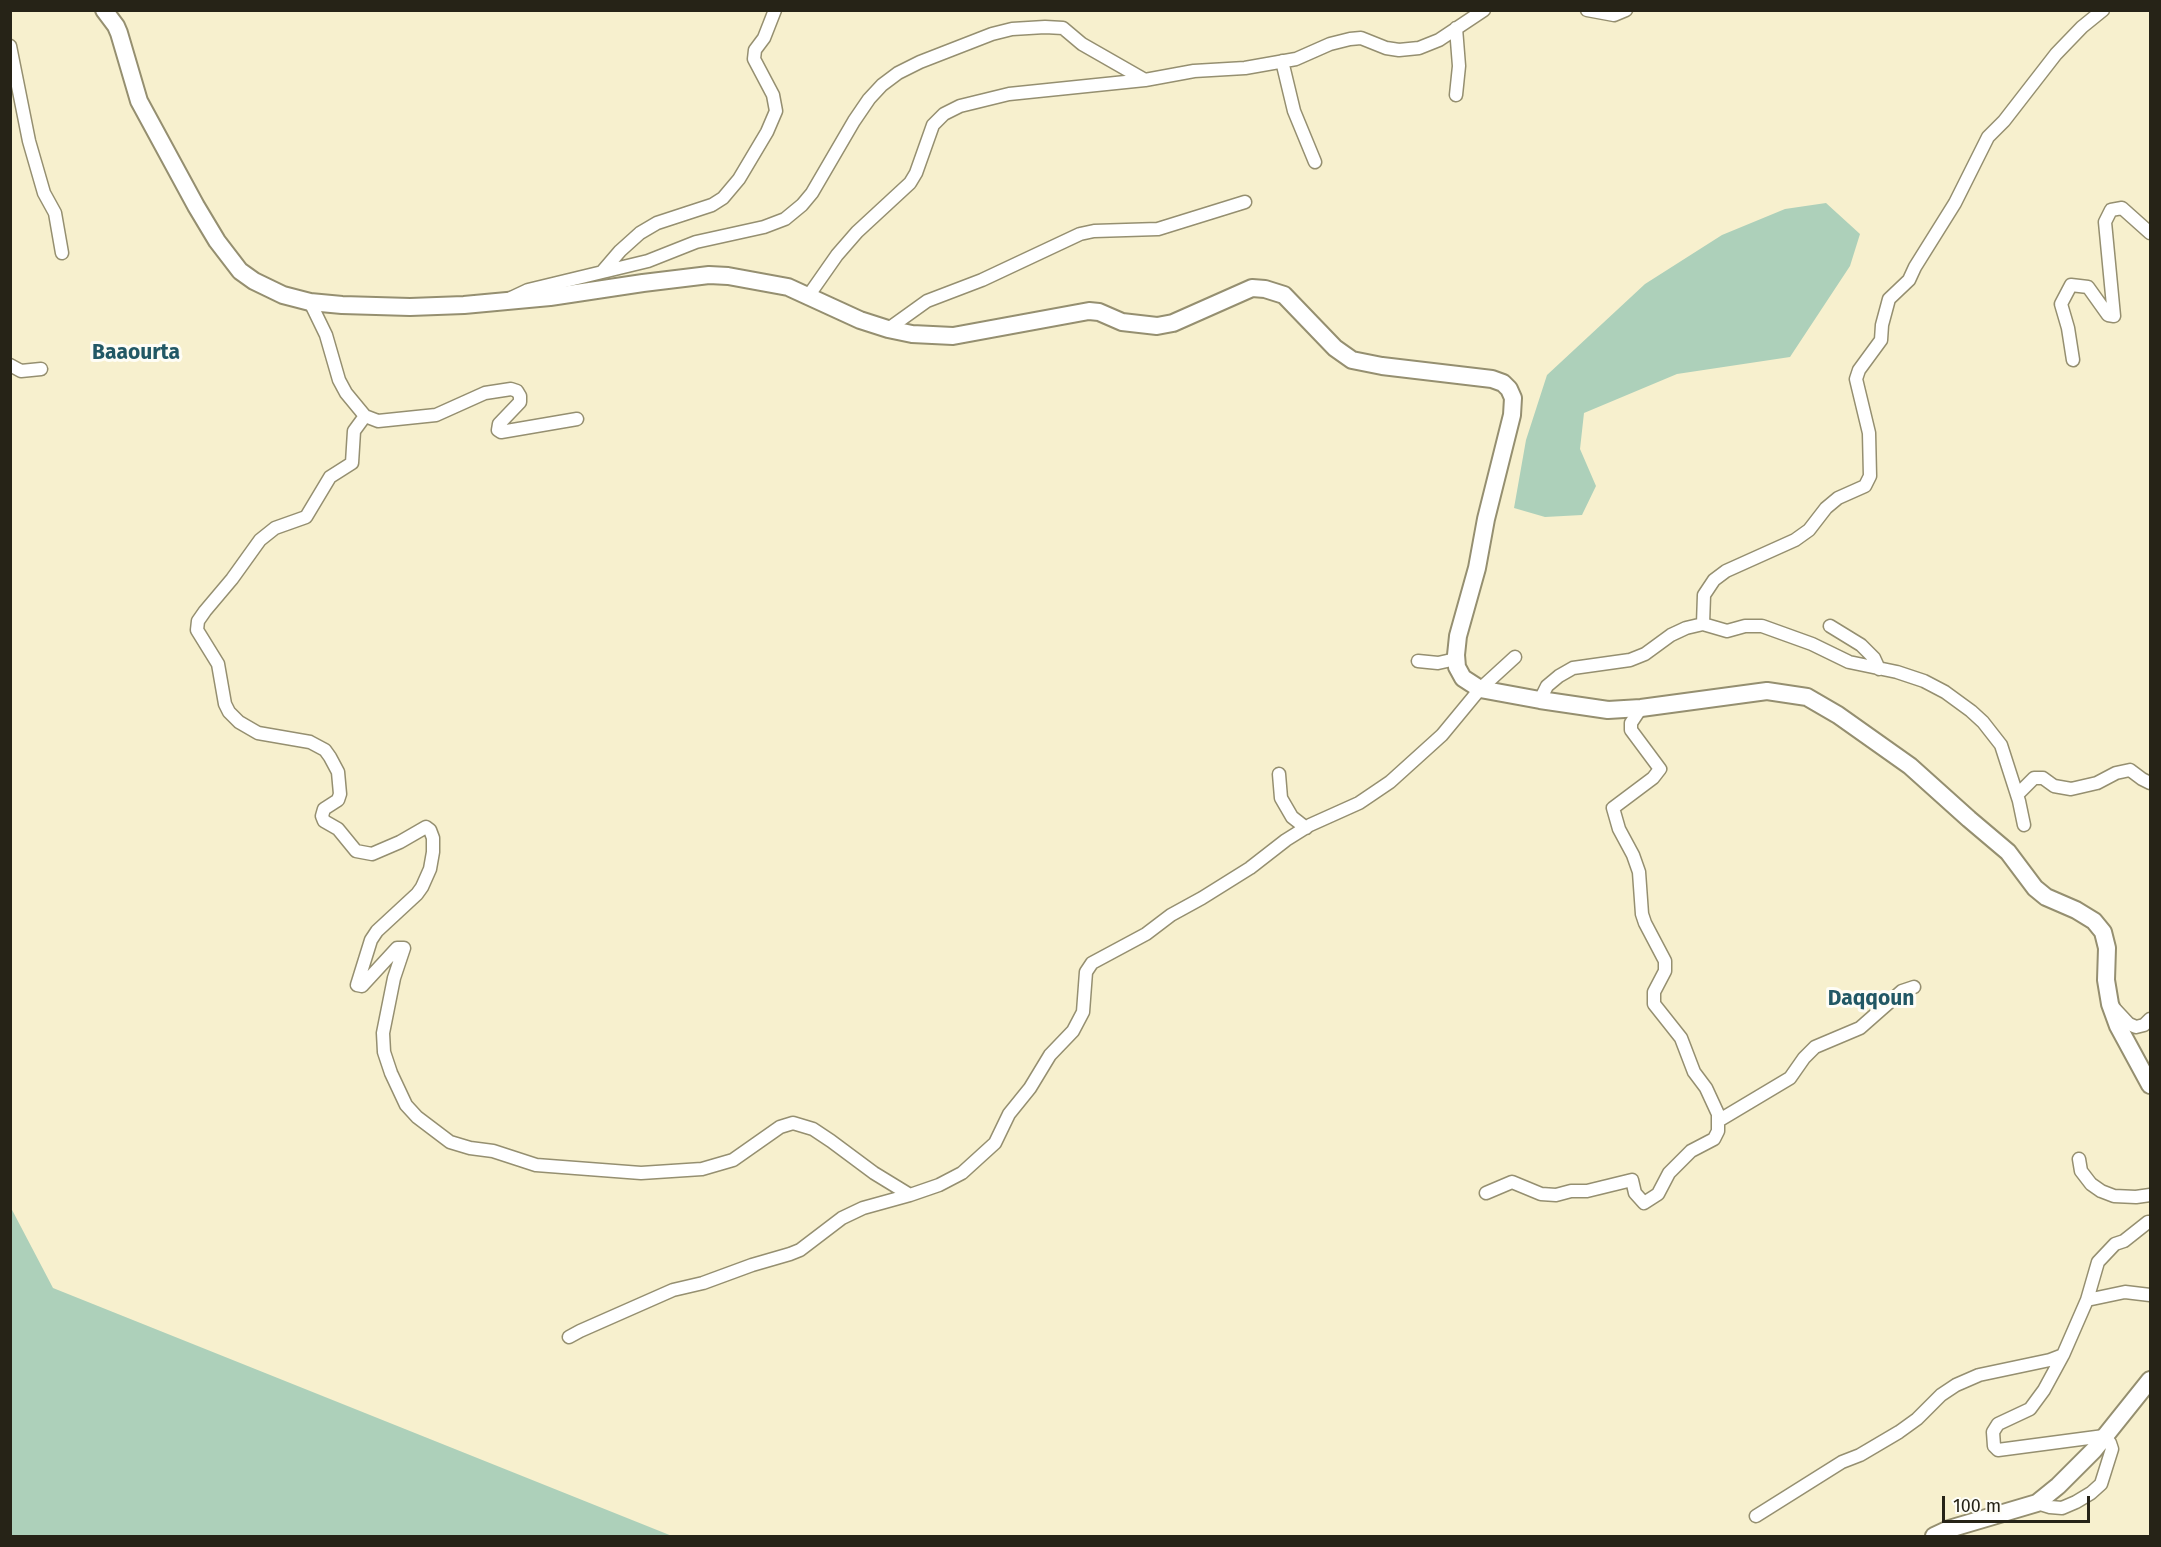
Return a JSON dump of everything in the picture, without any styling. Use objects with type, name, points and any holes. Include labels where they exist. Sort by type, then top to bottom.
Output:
[{"type":"main road","points":[[104,10],[117,18],[139,102],[195,206],[217,241],[240,271],[254,281],[283,295],[310,302],[374,307],[499,303],[710,275],[770,282],[809,295],[860,320],[888,329],[912,334],[953,336],[1089,311],[1099,312],[1122,322],[1157,326],[1173,323],[1252,288],[1265,289],[1284,295],[1335,348],[1352,360],[1382,366],[1492,379],[1503,383],[1513,398],[1512,415],[1486,519],[1477,568],[1458,636],[1456,659],[1457,667],[1463,678],[1480,689],[1608,710],[1641,708],[1767,691],[1808,697],[1838,715],[1910,766],[2008,852],[2034,888],[2046,897],[2094,921],[2103,932],[2107,948],[2106,980],[2110,1004],[2118,1026],[2151,1085]]},
{"type":"main road","points":[[1934,1536],[1949,1529],[2037,1503],[2058,1486],[2151,1380]]},
{"type":"street","points":[[602,272],[640,233],[657,223],[712,205],[723,198],[740,179],[767,132],[776,111],[773,95],[754,59],[755,50],[764,38],[775,10]]},
{"type":"street","points":[[1587,10],[1614,15],[1626,10]]},
{"type":"street","points":[[1702,624],[1704,595],[1714,580],[1726,571],[1795,540],[1809,530],[1826,508],[1838,498],[1865,486],[1870,476],[1869,433],[1856,379],[1859,370],[1881,340],[1882,325],[1889,299],[1909,280],[1955,203],[1988,136],[2004,121],[2056,54],[2082,27],[2103,10]]},
{"type":"street","points":[[809,295],[837,255],[857,232],[910,183],[916,173],[933,125],[944,114],[960,106],[1009,94],[1145,80],[1194,71],[1245,68],[1296,58],[1330,44],[1350,39],[1361,38],[1386,48],[1399,50],[1419,48],[1439,40],[1476,13]]},
{"type":"street","points":[[499,303],[528,290],[648,261],[696,242],[764,227],[785,219],[812,193],[854,121],[882,85],[898,73],[920,62],[992,34],[1012,29],[1063,28],[1082,44],[1145,80]]},
{"type":"street","points":[[1456,28],[1459,66],[1456,95]]},
{"type":"street","points":[[10,46],[29,141],[44,194],[55,213],[62,253]]},
{"type":"street","points":[[1282,61],[1294,111],[1315,162]]},
{"type":"street","points":[[888,329],[927,301],[982,280],[1080,234],[1158,229],[1245,202]]},
{"type":"street","points":[[2073,360],[2068,328],[2061,304],[2071,285],[2088,287],[2108,315],[2114,316],[2105,222],[2111,210],[2122,208],[2151,233]]},
{"type":"street","points":[[310,302],[327,335],[339,380],[365,417],[378,421],[436,414],[485,393],[511,389],[517,391],[520,402],[499,424],[498,430],[501,432],[577,419]]},
{"type":"street","points":[[10,365],[21,371],[41,369]]},
{"type":"street","points":[[365,417],[354,432],[352,463],[330,477],[306,517],[275,528],[260,540],[232,579],[204,611],[197,630],[218,664],[223,695],[229,712],[248,729],[258,733],[298,738],[310,742],[325,750],[334,762],[340,779],[340,794],[338,800],[324,809],[322,816],[324,821],[338,829],[356,851],[367,854],[378,852],[426,827],[432,833],[434,845],[432,862],[422,887],[377,931],[368,949],[357,985],[362,986],[397,948],[404,948],[394,978],[383,1033],[384,1052],[390,1073],[406,1105],[417,1117],[444,1138],[459,1146],[493,1151],[543,1167],[617,1172],[666,1172],[718,1166],[733,1160],[780,1127],[794,1123],[801,1124],[831,1141],[874,1173],[910,1195]]},
{"type":"street","points":[[1540,700],[1547,686],[1573,668],[1630,660],[1645,654],[1671,635],[1686,628],[1702,624],[1727,631],[1745,626],[1762,626],[1812,644],[1849,662],[1924,681],[1945,692],[1983,722],[2001,745],[2024,825]]},
{"type":"street","points":[[1830,626],[1861,645],[1874,658],[1879,669]]},
{"type":"street","points":[[569,1337],[673,1290],[703,1283],[753,1264],[800,1250],[842,1218],[863,1208],[928,1190],[962,1173],[994,1143],[1009,1114],[1030,1088],[1050,1055],[1081,1019],[1086,972],[1092,963],[1146,934],[1171,915],[1250,868],[1286,840],[1359,803],[1390,782],[1442,735],[1480,689],[1515,657]]},
{"type":"street","points":[[1418,661],[1438,663],[1456,659]]},
{"type":"street","points":[[1486,1193],[1512,1182],[1541,1194],[1556,1195],[1571,1191],[1587,1191],[1632,1180],[1635,1193],[1644,1203],[1658,1194],[1669,1173],[1691,1151],[1714,1139],[1718,1131],[1718,1114],[1713,1100],[1694,1072],[1681,1038],[1654,1004],[1654,992],[1665,972],[1665,961],[1645,923],[1642,914],[1639,872],[1633,855],[1618,828],[1613,808],[1653,778],[1660,769],[1631,730],[1631,723],[1641,708]]},
{"type":"street","points":[[2017,795],[2034,778],[2043,778],[2054,786],[2072,789],[2097,783],[2116,773],[2130,770],[2151,783]]},
{"type":"street","points":[[1279,774],[1281,798],[1292,817],[1306,828]]},
{"type":"street","points":[[1718,1121],[1790,1078],[1815,1047],[1860,1028],[1902,991],[1914,987]]},
{"type":"street","points":[[2110,1004],[2120,1017],[2136,1027],[2144,1025],[2151,1019]]},
{"type":"street","points":[[2079,1159],[2081,1171],[2091,1184],[2101,1191],[2114,1196],[2151,1195]]},
{"type":"street","points":[[2037,1503],[2062,1508],[2076,1502],[2101,1484],[2112,1449],[2110,1443],[2104,1436],[1998,1450],[1994,1446],[1993,1432],[1998,1424],[2030,1409],[2044,1390],[2063,1355],[2086,1300],[2098,1262],[2115,1244],[2124,1241],[2148,1222]]},
{"type":"street","points":[[2086,1300],[2125,1292],[2151,1295]]},
{"type":"street","points":[[1756,1516],[1842,1462],[1860,1455],[1899,1432],[1917,1419],[1941,1395],[1956,1385],[1979,1375],[2063,1355]]},
{"type":"green space","points":[[1826,203],[1860,234],[1850,266],[1790,357],[1677,374],[1584,413],[1580,449],[1596,486],[1582,515],[1545,517],[1514,508],[1526,440],[1547,375],[1645,284],[1722,235],[1785,209]]},
{"type":"green space","points":[[10,1206],[53,1288],[672,1536],[11,1536]]},
{"type":"district","name":"Baaourta","points":[[136,353]]},
{"type":"district","name":"Daqqoun","points":[[1871,999]]}]
